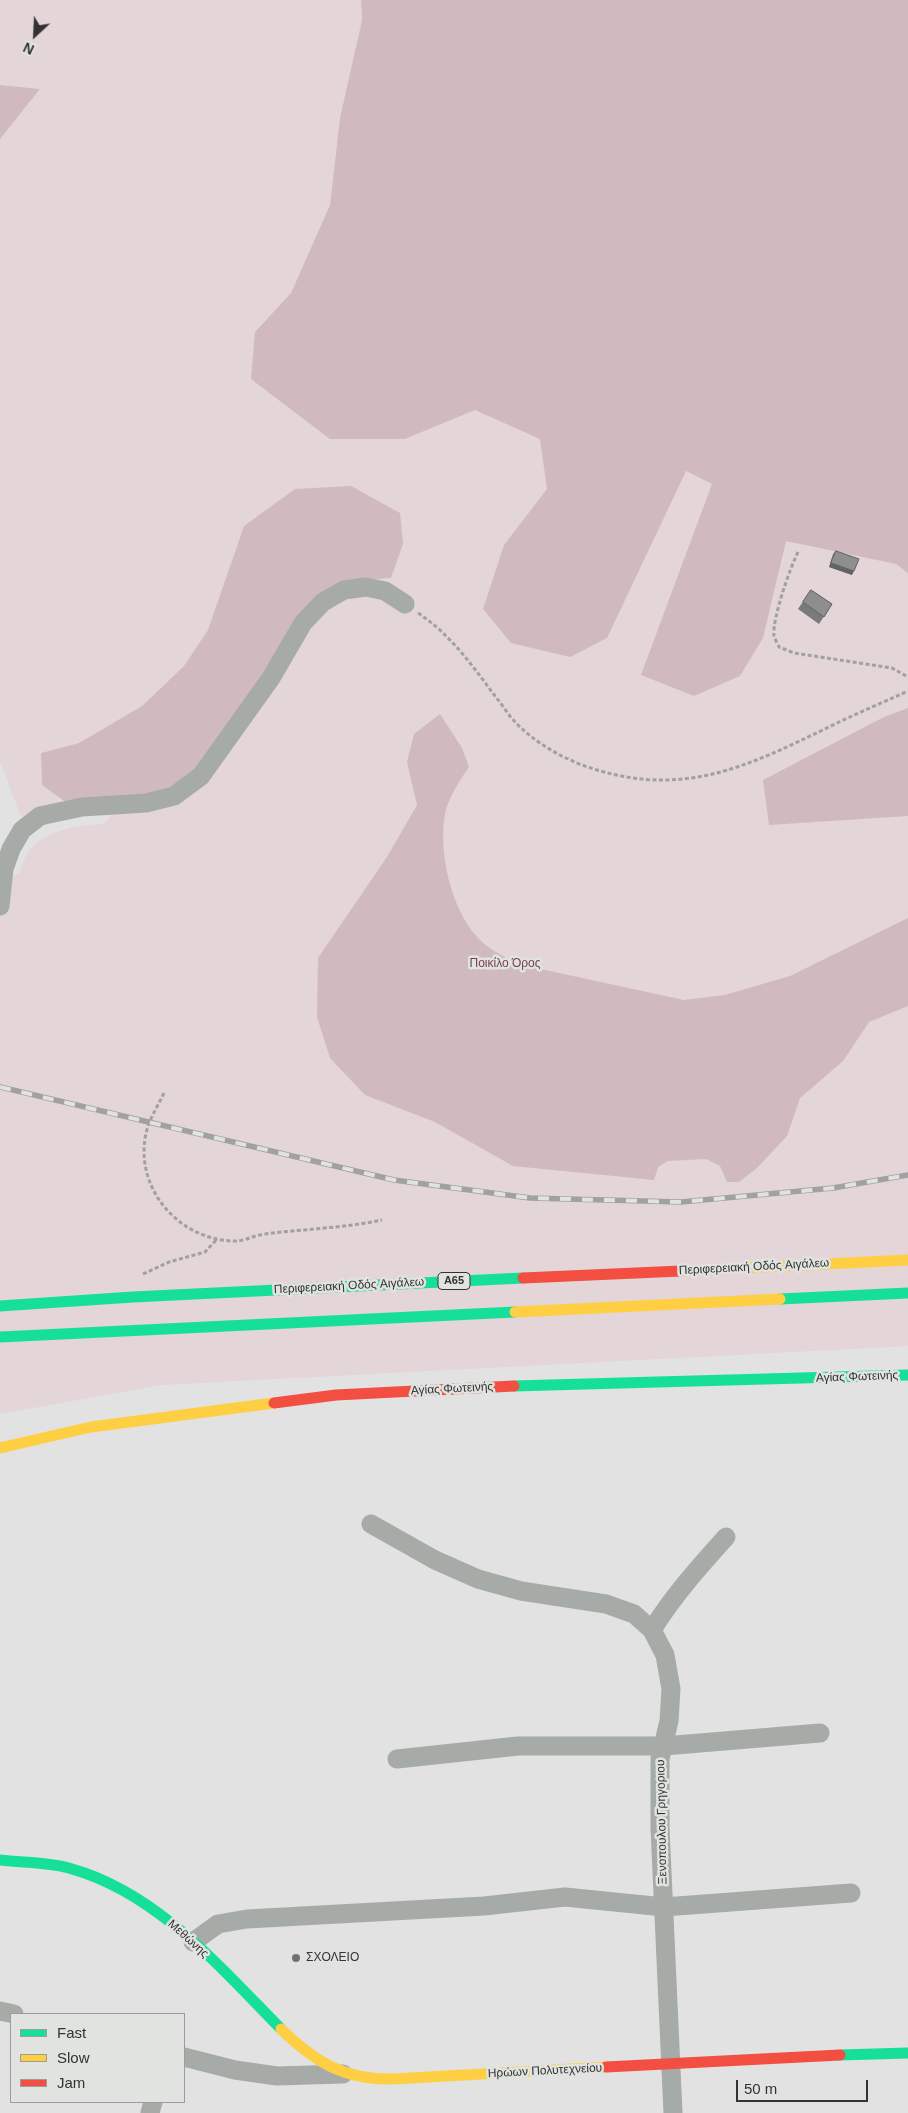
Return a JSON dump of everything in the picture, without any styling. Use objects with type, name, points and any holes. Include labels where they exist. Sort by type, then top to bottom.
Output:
[{"type":"main road","name":"Περιφερειακή Οδός Αιγάλεω","points":[[0,1306],[133,1297],[908,1260]]},
{"type":"main road","points":[[0,1337],[908,1293]]},
{"type":"main road","name":"Αγίας Φωτεινής","points":[[0,1448],[91,1427],[336,1395],[550,1384],[908,1375]]},
{"type":"main road","name":"Μεθώνης","points":[[0,1860],[70,1869],[118,1888],[154,1909],[193,1942],[250,1996],[276,2024],[325,2065],[346,2074]]},
{"type":"main road","name":"Ηρώων Πολυτεχνείου","points":[[346,2074],[381,2078],[819,2055],[908,2053]]},
{"type":"street","points":[[0,906],[4,869],[11,849],[22,830],[40,816],[82,807],[146,803],[174,796],[201,776],[271,678],[302,623],[323,602],[344,590],[366,587],[385,591],[405,604]]},
{"type":"street","name":"Ξενοπουλου Γρηγοριου","points":[[370,1524],[435,1560],[478,1579],[521,1591],[606,1604],[634,1614],[652,1630],[665,1655],[671,1689],[669,1721],[660,1759],[660,1828],[673,2113]]},
{"type":"street","points":[[652,1630],[686,1580],[726,1538]]},
{"type":"street","points":[[397,1759],[518,1746],[664,1746],[820,1732]]},
{"type":"street","points":[[193,1942],[218,1924],[247,1919],[484,1906],[565,1898],[664,1907],[851,1893]]},
{"type":"street","name":"Ηρώων Πολυτεχνείου","points":[[185,2057],[235,2070],[277,2076],[346,2074]]},
{"type":"path","points":[[798,552],[783,591],[776,621],[774,636],[779,647],[794,653],[892,668],[908,677]]},
{"type":"path","points":[[405,604],[436,624],[459,649],[516,723],[546,748],[573,763],[614,775],[652,780],[700,778],[746,766],[908,691]]},
{"type":"path","points":[[164,1093],[147,1128],[144,1154],[153,1190],[161,1205],[175,1219],[201,1234],[217,1239],[241,1241],[264,1234],[360,1225],[382,1220]]},
{"type":"path","points":[[133,1297],[134,1281],[140,1275],[169,1262],[205,1252],[212,1247],[217,1239]]},
{"type":"green space","name":"Ποικίλο Όρος","points":[[0,0],[361,0],[362,20],[340,118],[330,205],[291,293],[255,332],[405,439],[475,410],[677,489],[686,471],[712,484],[705,505],[908,552],[908,1346],[161,1385],[0,1414],[0,879],[20,873],[24,859],[31,848],[52,834],[78,827],[104,824],[353,500],[244,526],[208,630],[184,666],[142,706],[79,743],[41,753],[42,785],[64,801],[38,808],[21,817],[0,761],[0,139],[40,89],[0,85]]},
{"type":"green space","points":[[361,0],[908,0],[908,573],[896,564],[786,541],[763,638],[740,676],[694,696],[641,675],[712,484],[686,471],[607,638],[570,657],[511,643],[483,609],[504,545],[547,489],[540,439],[475,410],[405,439],[330,439],[251,379],[255,332],[291,293],[330,205],[340,118],[362,20]]},
{"type":"green space","points":[[0,85],[40,89],[0,139]]},
{"type":"green space","points":[[351,486],[400,513],[403,544],[391,578],[340,584],[263,677],[194,773],[170,789],[149,795],[64,801],[42,785],[41,753],[79,743],[142,706],[184,666],[208,630],[244,526],[295,489]]},
{"type":"green space","points":[[908,708],[908,816],[769,825],[763,780],[884,717]]},
{"type":"green space","points":[[440,714],[462,748],[469,767],[452,796],[445,814],[443,829],[445,862],[454,895],[460,911],[477,937],[492,950],[522,965],[684,1000],[725,995],[790,976],[908,918],[908,1006],[869,1022],[843,1061],[800,1098],[787,1136],[757,1168],[739,1182],[727,1182],[720,1166],[706,1159],[668,1161],[658,1167],[654,1180],[513,1166],[435,1122],[365,1095],[330,1058],[317,1017],[318,958],[387,857],[417,805],[407,762],[414,734]]},
{"type":"building","points":[[836,551],[859,559],[854,571],[831,563]]},
{"type":"building","points":[[811,590],[832,604],[824,617],[803,602]]},
{"type":"railway","points":[[0,1087],[394,1180],[530,1198],[681,1202],[833,1188],[908,1175]]},
{"type":"traffic: fast","points":[[0,1306],[133,1297],[523,1278]]},
{"type":"traffic: fast","points":[[780,1299],[908,1293]]},
{"type":"traffic: fast","points":[[0,1337],[515,1312]]},
{"type":"traffic: fast","points":[[514,1386],[908,1375]]},
{"type":"traffic: fast","points":[[0,1860],[45,1864],[72,1869],[103,1880],[132,1896],[160,1914],[186,1935],[281,2029]]},
{"type":"traffic: fast","points":[[840,2055],[908,2053]]},
{"type":"traffic: slow","points":[[681,1271],[908,1260]]},
{"type":"traffic: slow","points":[[515,1312],[780,1299]]},
{"type":"traffic: slow","points":[[0,1448],[91,1427],[274,1403]]},
{"type":"traffic: slow","points":[[281,2029],[306,2051],[331,2067],[360,2076],[376,2078],[393,2079],[606,2067]]},
{"type":"traffic: jam","points":[[523,1278],[681,1271]]},
{"type":"traffic: jam","points":[[274,1403],[336,1395],[514,1386]]},
{"type":"traffic: jam","points":[[606,2067],[840,2055]]},
{"type":"place","name":"ΣΧΟΛΕΙΟ","points":[[296,1958]]}]
